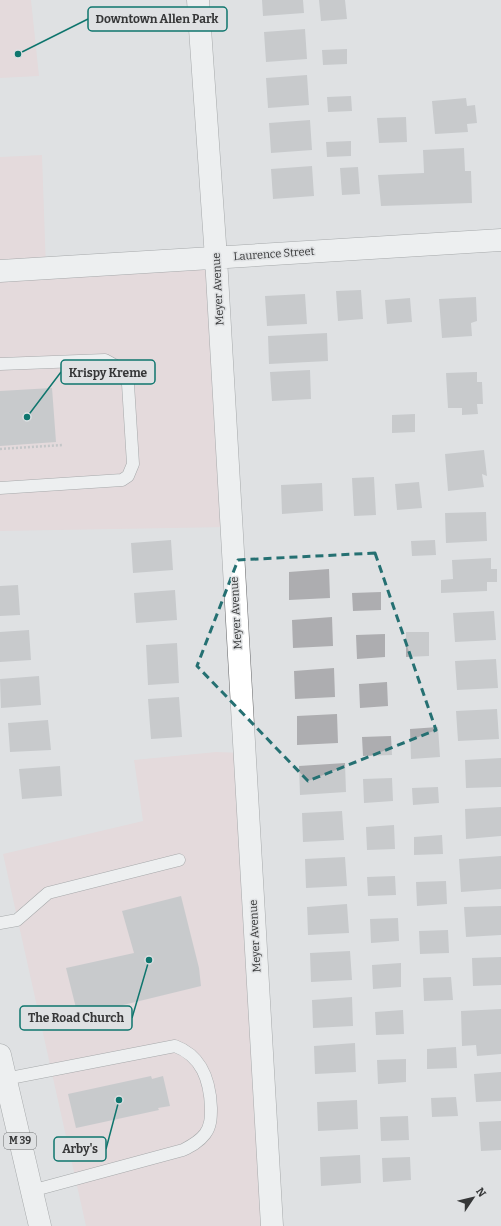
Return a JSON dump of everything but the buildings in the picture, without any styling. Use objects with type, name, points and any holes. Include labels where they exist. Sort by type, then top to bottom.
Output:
[{"type":"main road","name":"Meyer Avenue","points":[[198,0],[216,258],[272,1226]]},
{"type":"main road","name":"Laurence Street","points":[[0,271],[501,240]]},
{"type":"main road","name":"M 39","points":[[0,1055],[40,1226]]},
{"type":"lane","points":[[0,364],[105,360],[116,366],[122,372],[128,384],[133,464],[128,476],[122,480],[0,488]]},
{"type":"lane","points":[[0,923],[17,920],[48,893],[179,860]]},
{"type":"lane","points":[[5,1079],[174,1046],[185,1050],[193,1056],[206,1075],[209,1085],[210,1124],[205,1134],[196,1144],[183,1150],[32,1191]]},
{"type":"path","points":[[0,449],[63,445]]},
{"type":"highlighted area","points":[[375,553],[436,730],[308,781],[197,666],[238,560]]},
{"type":"shaded area","points":[[0,0],[31,0],[39,76],[0,78]]},
{"type":"shaded area","points":[[42,155],[46,268],[216,258],[231,527],[0,531],[0,157]]},
{"type":"shaded area","points":[[216,752],[244,753],[272,1226],[86,1226],[3,854],[143,821],[134,760]]},
{"type":"place","name":"Downtown Allen Park","points":[[18,54]]},
{"type":"place","name":"Krispy Kreme","points":[[27,417]]},
{"type":"place","name":"The Road Church","points":[[149,960]]},
{"type":"place","name":"Arby's","points":[[119,1100]]}]
